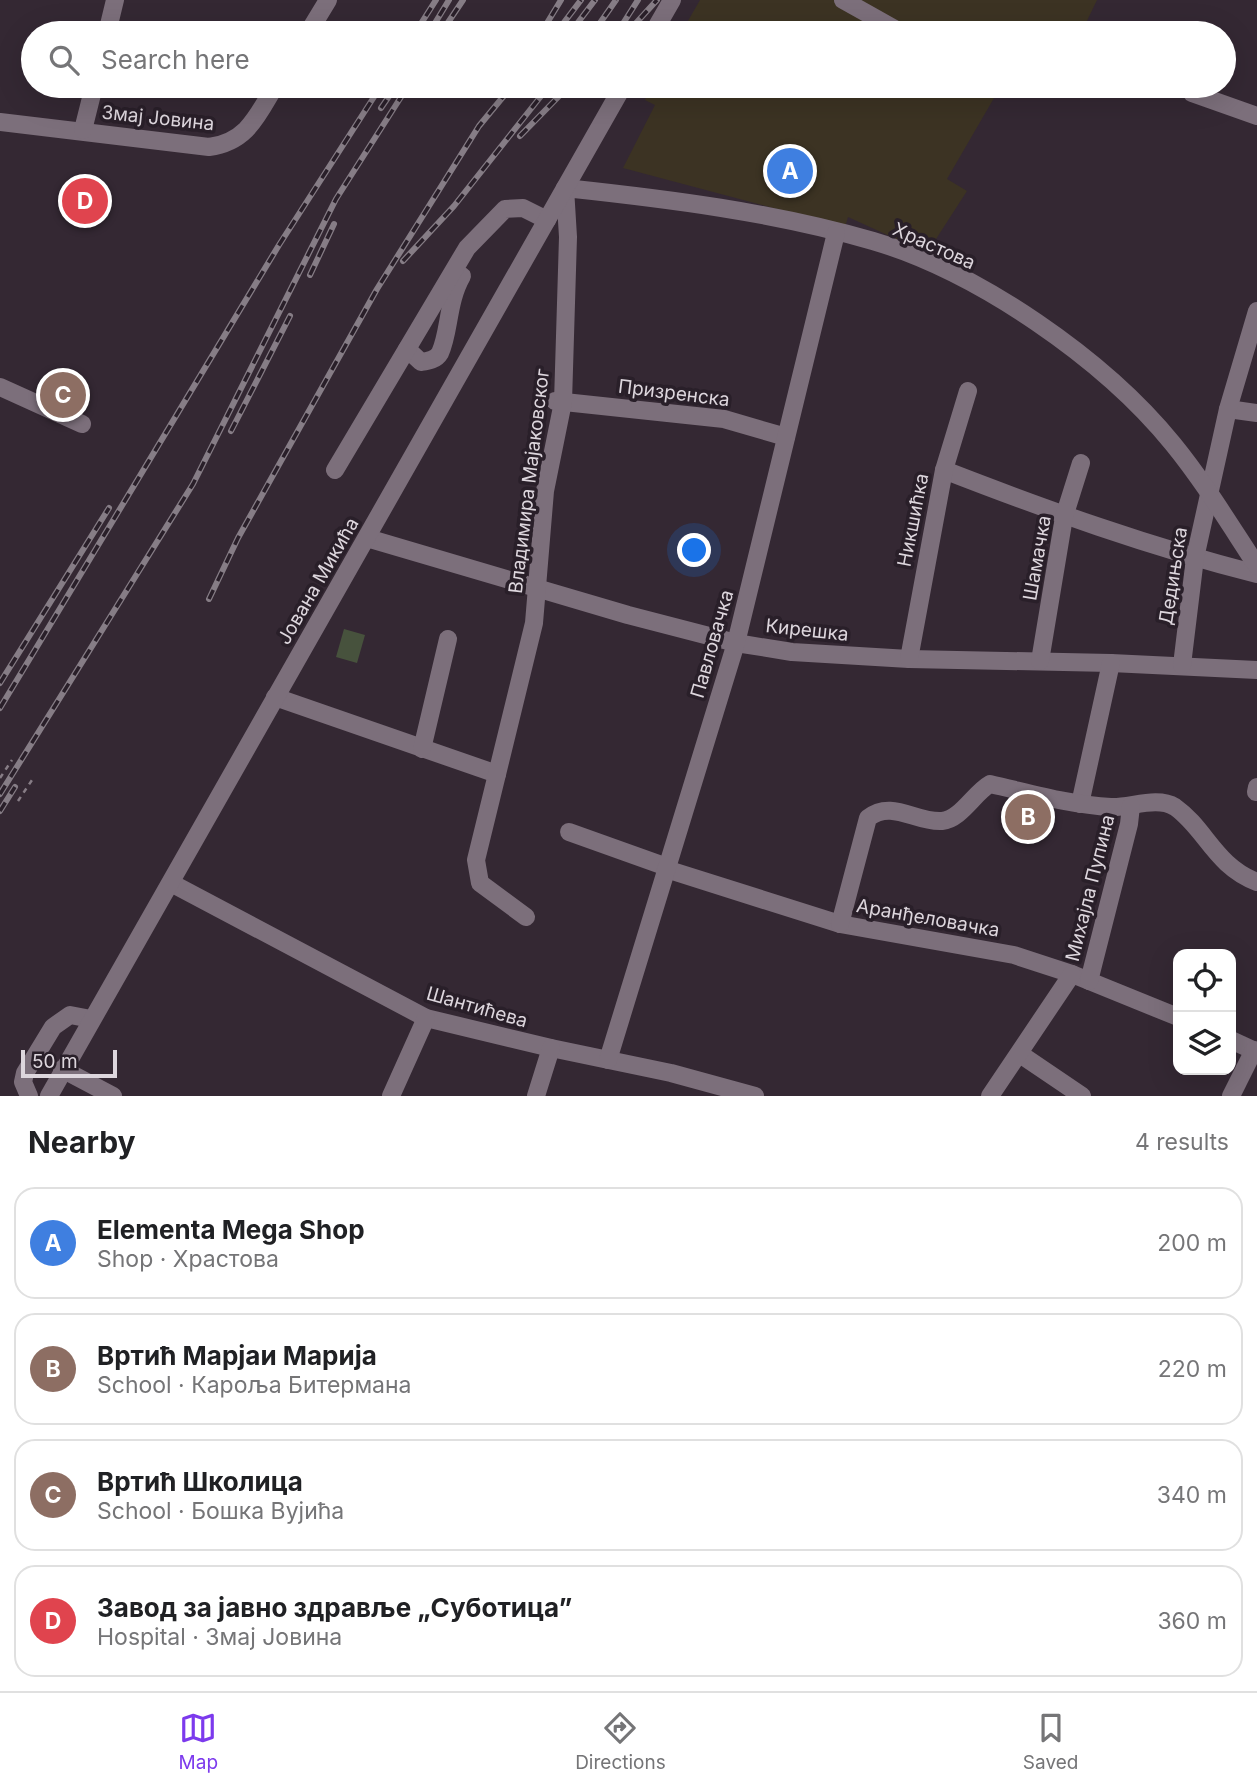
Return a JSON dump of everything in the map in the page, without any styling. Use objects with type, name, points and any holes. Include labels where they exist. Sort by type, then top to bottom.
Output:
[{"type":"street","points":[[110,21],[115,0]]},
{"type":"street","points":[[315,21],[328,0]]},
{"type":"street","points":[[660,21],[672,0]]},
{"type":"street","points":[[843,0],[881,21]]},
{"type":"street","points":[[83,130],[91,98]]},
{"type":"street","name":"Змај Јовина","points":[[0,122],[209,147],[228,144],[254,121],[268,98]]},
{"type":"street","name":"Јована Микића","points":[[49,1096],[616,98]]},
{"type":"street","points":[[1206,98],[1257,117]]},
{"type":"street","name":"Храстова","points":[[565,188],[715,207],[875,242],[993,295],[1059,337],[1149,417],[1174,445],[1257,566]]},
{"type":"street","name":"Владимира Мајаковског","points":[[526,917],[488,891],[475,872],[534,623],[545,491],[559,402],[568,237],[565,188]]},
{"type":"street","points":[[335,470],[464,253],[505,209],[523,208],[547,220]]},
{"type":"street","name":"Павловачка","points":[[608,1060],[736,643],[836,233]]},
{"type":"street","points":[[407,349],[421,362],[435,358],[440,352],[456,286],[467,268],[464,253]]},
{"type":"street","points":[[1209,495],[1228,409],[1257,311]]},
{"type":"street","points":[[0,387],[82,425]]},
{"type":"street","name":"Никшићка","points":[[909,659],[943,470],[968,391]]},
{"type":"street","name":"Призренска","points":[[559,402],[724,419],[786,437]]},
{"type":"street","points":[[1228,409],[1257,413]]},
{"type":"street","name":"Шамачка","points":[[1040,661],[1064,517],[1081,463]]},
{"type":"street","points":[[943,470],[1064,517],[1195,558],[1257,574]]},
{"type":"street","name":"Дедињска","points":[[1182,665],[1195,558],[1209,495]]},
{"type":"street","name":"Кирешка","points":[[367,538],[736,643],[792,652],[909,659],[1182,665],[1257,670]]},
{"type":"street","points":[[422,749],[448,639]]},
{"type":"street","points":[[1080,804],[1111,663]]},
{"type":"street","points":[[275,697],[497,774]]},
{"type":"street","points":[[840,924],[867,818],[876,811],[894,810],[938,821],[950,820],[981,789],[990,784],[1080,804],[1131,806],[1153,803],[1173,806],[1216,855],[1245,878],[1257,882]]},
{"type":"street","name":"Михајла Пупина","points":[[990,1096],[1081,977],[1129,824],[1131,806]]},
{"type":"street","name":"Аранђеловачка","points":[[569,832],[667,868],[840,924],[1014,955],[1081,977],[1173,1015]]},
{"type":"street","name":"Шантићева","points":[[171,883],[426,1018],[671,1073],[755,1096]]},
{"type":"street","points":[[29,1096],[23,1082],[25,1073],[52,1027],[70,1015],[91,1019]]},
{"type":"street","points":[[391,1096],[426,1018]]},
{"type":"street","points":[[1231,1096],[1255,1051],[1236,1042]]},
{"type":"street","points":[[536,1096],[551,1048]]},
{"type":"street","points":[[1020,1054],[1082,1096]]},
{"type":"street","points":[[62,1069],[113,1096]]},
{"type":"path","points":[[0,778],[12,760]]},
{"type":"path","points":[[18,801],[34,777]]},
{"type":"shaded area","points":[[700,0],[1097,0],[1087,21],[688,21]]},
{"type":"shaded area","points":[[994,98],[947,179],[967,191],[927,253],[848,217],[845,227],[623,168],[655,105],[645,100]]},
{"type":"green space","points":[[344,629],[365,635],[357,663],[336,657]]},
{"type":"railway","points":[[423,21],[436,0]]},
{"type":"railway","points":[[436,21],[449,0]]},
{"type":"railway","points":[[449,21],[463,0]]},
{"type":"railway","points":[[548,21],[561,0]]},
{"type":"railway","points":[[565,21],[581,0]]},
{"type":"railway","points":[[579,21],[595,0]]},
{"type":"railway","points":[[601,21],[616,0]]},
{"type":"railway","points":[[625,21],[638,0]]},
{"type":"railway","points":[[638,21],[657,0]]},
{"type":"railway","points":[[0,708],[279,245],[373,98]]},
{"type":"railway","points":[[381,108],[388,98]]},
{"type":"railway","points":[[0,794],[193,484],[336,199],[400,98]]},
{"type":"railway","points":[[209,599],[238,538],[377,289],[479,126],[502,98]]},
{"type":"railway","points":[[403,261],[454,206],[540,98]]},
{"type":"railway","points":[[520,136],[557,98]]},
{"type":"railway","points":[[310,275],[334,224]]},
{"type":"railway","points":[[231,431],[290,316]]},
{"type":"railway","points":[[0,683],[109,508]]},
{"type":"railway","points":[[0,811],[15,787]]},
{"type":"place","name":"Elementa Mega Shop","points":[[790,171]]},
{"type":"place","name":"Завод за јавно здравље „Суботица”","points":[[85,201]]},
{"type":"place","name":"Вртић Школица","points":[[63,395]]},
{"type":"place","name":"Вртић Марјаи Марија","points":[[1028,817]]}]
